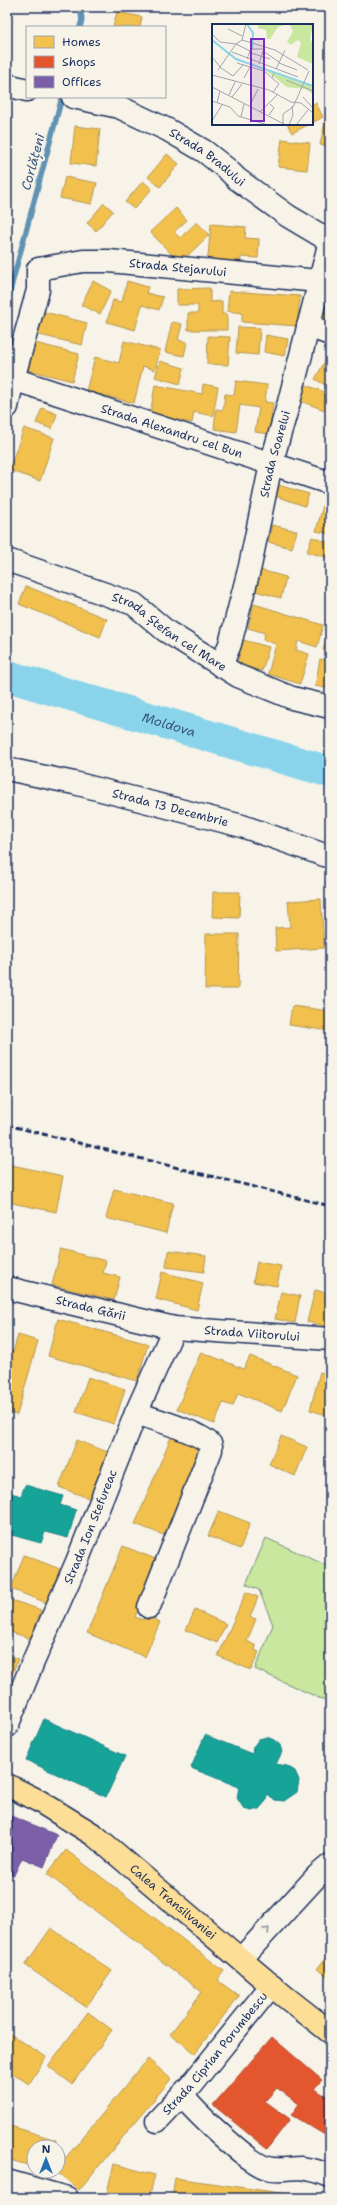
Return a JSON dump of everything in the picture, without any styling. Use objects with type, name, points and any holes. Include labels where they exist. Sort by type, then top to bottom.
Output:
[{"type":"highway","name":"Calea Transilvaniei","points":[[7,1785],[39,1801],[94,1835],[330,2032]]},
{"type":"street","points":[[7,85],[26,90]]},
{"type":"street","name":"Strada Bradului","points":[[78,98],[119,107],[168,130],[204,151],[228,169],[237,179],[288,216],[330,241]]},
{"type":"street","name":"Strada Soarelui","points":[[221,666],[230,644],[250,566],[271,464],[290,402],[318,282],[330,241]]},
{"type":"street","name":"Strada Stejarului","points":[[13,379],[38,290],[38,269],[83,261],[110,261],[318,282]]},
{"type":"street","points":[[308,326],[330,334]]},
{"type":"street","points":[[7,407],[13,379]]},
{"type":"street","name":"Strada Alexandru cel Bun","points":[[13,379],[330,483]]},
{"type":"street","name":"Strada Ștefan cel Mare","points":[[7,560],[134,604],[166,631],[238,676],[292,698],[330,707]]},
{"type":"street","name":"Strada 13 Decembrie","points":[[7,769],[74,783],[242,826],[330,857]]},
{"type":"street","name":"Strada Gării","points":[[7,1288],[174,1328]]},
{"type":"street","name":"Strada Viitorului","points":[[174,1328],[330,1339]]},
{"type":"street","name":"Strada Ion Stefureac","points":[[7,1726],[32,1662],[76,1564],[136,1413],[174,1328]]},
{"type":"street","points":[[136,1413],[208,1440],[211,1445],[211,1450],[149,1607]]},
{"type":"street","points":[[242,1959],[318,1875],[330,1865]]},
{"type":"street","name":"Strada Ciprian Porumbescu","points":[[157,2121],[182,2095],[272,1985]]},
{"type":"street","points":[[182,2095],[191,2107],[218,2132],[245,2154],[266,2168],[301,2168],[330,2176]]},
{"type":"street","points":[[7,2181],[67,2198]]},
{"type":"green space","points":[[266,1538],[330,1567],[330,1703],[255,1669],[273,1625],[259,1590],[246,1584]]},
{"type":"building: Homes","points":[[117,12],[142,17],[140,26],[113,26]]},
{"type":"building: Homes","points":[[316,103],[323,117],[313,122],[313,104]]},
{"type":"building: Homes","points":[[328,110],[330,111],[330,147],[320,145]]},
{"type":"building: Homes","points":[[288,125],[308,125],[292,133]]},
{"type":"building: Homes","points":[[75,126],[100,129],[96,166],[71,163]]},
{"type":"building: Homes","points":[[282,139],[310,143],[307,170],[278,167]]},
{"type":"building: Homes","points":[[167,154],[179,164],[160,187],[148,177]]},
{"type":"building: Homes","points":[[65,177],[97,183],[92,204],[60,198]]},
{"type":"building: Homes","points":[[143,181],[152,189],[134,209],[125,202]]},
{"type":"building: Homes","points":[[104,203],[113,211],[96,231],[87,223]]},
{"type":"building: Homes","points":[[176,208],[187,220],[174,232],[180,238],[197,222],[209,235],[180,263],[150,232]]},
{"type":"building: Homes","points":[[211,224],[246,227],[245,238],[259,239],[258,258],[241,257],[240,268],[207,266]]},
{"type":"building: Homes","points":[[93,281],[111,291],[100,314],[81,305]]},
{"type":"building: Homes","points":[[127,281],[148,287],[146,293],[163,297],[159,310],[142,305],[135,330],[107,322],[113,300],[122,302]]},
{"type":"building: Homes","points":[[330,282],[330,309],[319,304]]},
{"type":"building: Homes","points":[[210,288],[210,302],[222,301],[222,314],[227,314],[227,330],[188,330],[188,313],[198,313],[198,305],[177,305],[177,289]]},
{"type":"building: Homes","points":[[229,291],[300,296],[297,326],[242,322],[242,313],[227,311]]},
{"type":"building: Homes","points":[[37,310],[87,323],[82,345],[31,333]]},
{"type":"building: Homes","points":[[326,311],[330,314],[330,328],[320,321]]},
{"type":"building: Homes","points":[[172,322],[182,324],[178,340],[187,342],[184,356],[165,352]]},
{"type":"building: Homes","points":[[238,327],[260,328],[258,355],[236,353]]},
{"type":"building: Homes","points":[[266,335],[288,339],[285,356],[264,352]]},
{"type":"building: Homes","points":[[208,336],[230,337],[228,365],[207,364]]},
{"type":"building: Homes","points":[[124,341],[160,350],[155,370],[143,366],[134,403],[86,391],[95,357],[119,363]]},
{"type":"building: Homes","points":[[31,342],[79,354],[72,381],[24,369]]},
{"type":"building: Homes","points":[[328,356],[330,357],[330,388],[315,379]]},
{"type":"building: Homes","points":[[160,361],[184,368],[180,384],[155,377]]},
{"type":"building: Homes","points":[[236,381],[267,385],[265,402],[273,403],[269,434],[255,432],[259,408],[240,405],[236,432],[214,429],[216,409],[223,410],[225,394],[234,395]]},
{"type":"building: Homes","points":[[203,384],[218,387],[213,416],[194,412],[192,423],[150,415],[155,385],[202,394]]},
{"type":"building: Homes","points":[[306,385],[330,394],[330,412],[300,401]]},
{"type":"building: Homes","points":[[42,408],[57,414],[52,429],[36,423]]},
{"type":"building: Homes","points":[[24,428],[54,438],[40,481],[9,470]]},
{"type":"building: Homes","points":[[278,485],[309,494],[305,506],[275,496]]},
{"type":"building: Homes","points":[[324,502],[330,504],[330,534],[316,531]]},
{"type":"building: Homes","points":[[272,525],[297,531],[292,548],[268,542]]},
{"type":"building: Homes","points":[[312,537],[330,543],[330,558],[307,552]]},
{"type":"building: Homes","points":[[260,570],[286,577],[281,598],[255,591]]},
{"type":"building: Homes","points":[[26,586],[107,619],[100,637],[19,604]]},
{"type":"building: Homes","points":[[254,604],[323,625],[317,647],[298,641],[296,650],[309,654],[300,684],[268,674],[276,644],[263,640],[265,633],[248,628]]},
{"type":"building: Homes","points":[[328,633],[330,634],[330,652],[323,650]]},
{"type":"building: Homes","points":[[243,640],[269,647],[262,671],[237,664]]},
{"type":"building: Homes","points":[[320,659],[330,661],[330,689],[315,686]]},
{"type":"building: Homes","points":[[213,892],[240,892],[239,918],[212,917]]},
{"type":"building: Homes","points":[[321,899],[324,948],[276,951],[275,928],[290,927],[288,901]]},
{"type":"building: Homes","points":[[206,934],[239,934],[238,989],[205,989]]},
{"type":"building: Homes","points":[[292,1006],[330,1011],[330,1031],[289,1025]]},
{"type":"building: Homes","points":[[7,1164],[63,1176],[56,1212],[7,1202]]},
{"type":"building: Homes","points":[[114,1189],[173,1203],[166,1233],[106,1218]]},
{"type":"building: Homes","points":[[61,1249],[106,1261],[103,1273],[120,1277],[114,1300],[52,1285]]},
{"type":"building: Homes","points":[[168,1251],[206,1256],[204,1272],[166,1267]]},
{"type":"building: Homes","points":[[257,1262],[281,1266],[277,1286],[253,1282]]},
{"type":"building: Homes","points":[[162,1272],[203,1283],[197,1310],[156,1299]]},
{"type":"building: Homes","points":[[315,1290],[327,1293],[325,1302],[330,1303],[330,1327],[307,1322]]},
{"type":"building: Homes","points":[[281,1292],[300,1296],[295,1323],[275,1319]]},
{"type":"building: Homes","points":[[58,1319],[148,1344],[137,1381],[48,1356]]},
{"type":"building: Homes","points":[[18,1335],[38,1341],[17,1415],[7,1413],[7,1350],[13,1352]]},
{"type":"building: Homes","points":[[201,1352],[244,1369],[250,1356],[297,1375],[282,1411],[238,1393],[233,1406],[223,1403],[214,1424],[177,1409]]},
{"type":"building: Homes","points":[[320,1372],[330,1375],[330,1416],[310,1410]]},
{"type":"building: Homes","points":[[88,1377],[125,1389],[114,1424],[76,1412]]},
{"type":"building: Homes","points":[[281,1436],[307,1447],[295,1476],[269,1464]]},
{"type":"building: Homes","points":[[171,1437],[205,1451],[169,1537],[135,1524]]},
{"type":"building: Homes","points":[[77,1440],[110,1453],[91,1499],[59,1487]]},
{"type":"building: Homes","points":[[219,1511],[250,1523],[240,1549],[208,1536]]},
{"type":"building: Homes","points":[[123,1546],[158,1560],[135,1617],[143,1620],[145,1615],[160,1622],[145,1657],[87,1633]]},
{"type":"building: Homes","points":[[24,1555],[60,1569],[47,1603],[11,1589]]},
{"type":"building: Homes","points":[[246,1592],[258,1597],[250,1617],[256,1619],[247,1641],[256,1646],[255,1650],[259,1652],[251,1670],[218,1656]]},
{"type":"building: Homes","points":[[8,1599],[41,1610],[32,1639],[7,1631]]},
{"type":"building: Homes","points":[[195,1610],[226,1624],[217,1643],[186,1630]]},
{"type":"building: Homes","points":[[7,1655],[18,1659],[7,1688]]},
{"type":"building: Homes","points":[[66,1850],[224,1971],[217,1980],[239,1996],[195,2053],[170,2034],[202,1992],[47,1874]]},
{"type":"building: Homes","points":[[51,1928],[112,1971],[86,2007],[25,1965]]},
{"type":"building: Homes","points":[[330,1952],[330,1979],[317,1969]]},
{"type":"building: Homes","points":[[88,2012],[112,2030],[72,2084],[48,2066]]},
{"type":"building: Homes","points":[[7,2032],[46,2057],[29,2084],[7,2070]]},
{"type":"building: Homes","points":[[148,2059],[171,2079],[79,2190],[66,2179],[66,2157]]},
{"type":"building: Homes","points":[[7,2125],[53,2139],[26,2139],[26,2165],[7,2159]]},
{"type":"building: Homes","points":[[114,2164],[155,2175],[149,2198],[113,2198],[106,2196]]},
{"type":"building: Homes","points":[[175,2178],[316,2198],[172,2198]]},
{"type":"building: Shops","points":[[272,2037],[322,2080],[314,2089],[330,2098],[330,2138],[291,2115],[299,2104],[277,2088],[265,2101],[290,2119],[267,2149],[213,2105]]},
{"type":"building: Offices","points":[[11,1816],[57,1835],[44,1867],[22,1858],[14,1875],[7,1872],[7,1824]]},
{"type":"building: Public","points":[[25,1485],[63,1496],[60,1505],[76,1510],[68,1538],[45,1532],[41,1543],[8,1534],[13,1517],[7,1516],[11,1493],[21,1496]]},
{"type":"building: Public","points":[[44,1719],[125,1756],[106,1797],[26,1760]]},
{"type":"building: Public","points":[[205,1735],[252,1754],[253,1747],[259,1739],[267,1737],[274,1740],[280,1745],[282,1752],[276,1764],[287,1766],[295,1771],[299,1780],[297,1792],[284,1801],[275,1800],[267,1794],[266,1801],[259,1809],[251,1811],[244,1809],[237,1798],[239,1787],[191,1768]]},
{"type":"waterway","name":"Corlățeni","points":[[80,7],[82,20],[80,26]]},
{"type":"waterway","name":"Corlățeni","points":[[7,302],[62,98]]},
{"type":"waterway","name":"Moldova","points":[[7,676],[330,772]]},
{"type":"railway","points":[[7,1125],[330,1206]]}]
